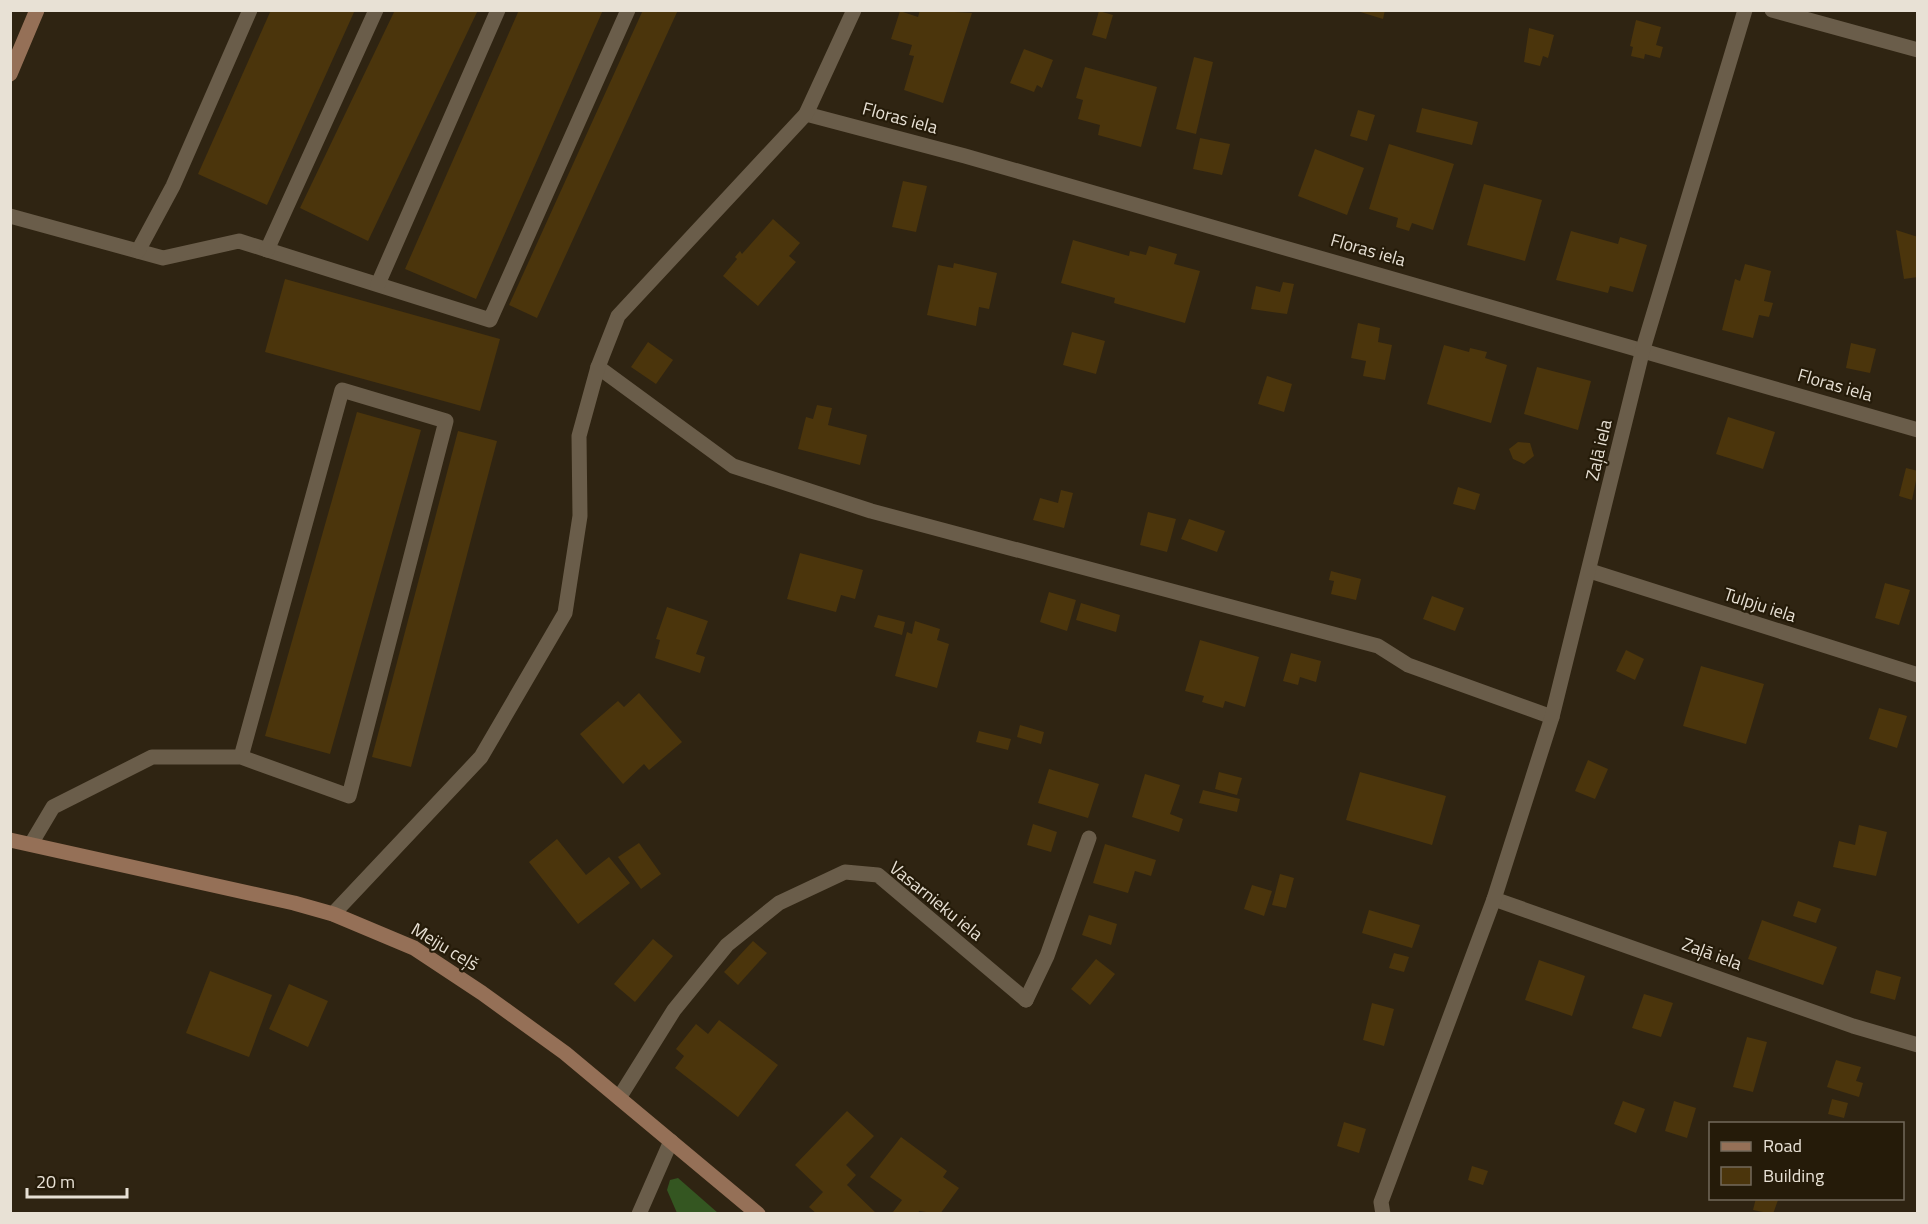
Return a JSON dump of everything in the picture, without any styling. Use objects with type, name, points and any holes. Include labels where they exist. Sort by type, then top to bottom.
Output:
[{"type":"street","points":[[10,74],[37,10]]},
{"type":"street","points":[[138,251],[173,186],[250,10]]},
{"type":"street","points":[[267,250],[376,10]]},
{"type":"street","points":[[378,284],[498,10]]},
{"type":"street","points":[[10,216],[163,258],[239,241],[490,320],[628,10]]},
{"type":"street","points":[[333,914],[481,757],[565,613],[580,516],[579,436],[598,367],[618,316],[806,114],[850,24],[854,10]]},
{"type":"street","name":"Zaļā iela","points":[[1383,1214],[1381,1202],[1494,898],[1552,717],[1590,571],[1643,349],[1745,10]]},
{"type":"street","points":[[1772,10],[1917,50]]},
{"type":"street","name":"Floras iela","points":[[806,114],[965,156],[1643,349],[1917,430]]},
{"type":"street","points":[[598,367],[733,466],[871,512],[1378,646],[1408,665],[1552,717]]},
{"type":"street","points":[[32,844],[53,807],[152,757],[241,757],[349,796],[446,421],[342,390],[241,757]]},
{"type":"street","name":"Tulpju iela","points":[[1590,571],[1917,675]]},
{"type":"street","name":"Vasarnieku iela","points":[[619,1098],[674,1010],[727,945],[779,903],[845,872],[878,875],[1026,1000],[1047,956],[1089,838]]},
{"type":"street","name":"Meiju ceļš","points":[[10,840],[333,914],[414,948],[565,1053],[758,1214]]},
{"type":"street","name":"Zaļā iela","points":[[1494,898],[1853,1026],[1917,1045]]},
{"type":"street","points":[[639,1214],[671,1141]]},
{"type":"green space","points":[[678,1178],[718,1213],[677,1213],[667,1190],[670,1180]]},
{"type":"building","points":[[271,10],[355,10],[267,205],[198,174]]},
{"type":"building","points":[[395,10],[478,10],[368,241],[300,208]]},
{"type":"building","points":[[519,10],[603,10],[476,299],[405,269]]},
{"type":"building","points":[[643,10],[678,10],[537,318],[509,305]]},
{"type":"building","points":[[920,10],[972,13],[943,103],[904,90],[914,56],[909,55],[912,45],[891,39],[900,11],[918,17]]},
{"type":"building","points":[[1354,10],[1385,10],[1383,19]]},
{"type":"building","points":[[1099,11],[1113,15],[1106,39],[1092,35]]},
{"type":"building","points":[[1636,20],[1661,27],[1656,45],[1663,47],[1660,58],[1645,54],[1644,59],[1631,56],[1633,47],[1630,46]]},
{"type":"building","points":[[1529,28],[1554,35],[1548,58],[1543,56],[1540,66],[1524,62]]},
{"type":"building","points":[[1024,49],[1053,60],[1042,88],[1037,85],[1034,92],[1010,83]]},
{"type":"building","points":[[1194,57],[1213,62],[1196,134],[1176,129]]},
{"type":"building","points":[[1085,67],[1157,87],[1141,147],[1098,135],[1100,125],[1078,119],[1083,100],[1076,98]]},
{"type":"building","points":[[1422,108],[1478,122],[1472,145],[1416,132]]},
{"type":"building","points":[[1358,110],[1375,115],[1367,141],[1350,136]]},
{"type":"building","points":[[1200,138],[1230,144],[1222,175],[1193,169]]},
{"type":"building","points":[[1389,144],[1454,164],[1433,230],[1412,223],[1409,231],[1396,227],[1398,218],[1369,209]]},
{"type":"building","points":[[1315,149],[1364,168],[1347,215],[1298,196]]},
{"type":"building","points":[[903,181],[927,186],[916,232],[892,227]]},
{"type":"building","points":[[1484,184],[1542,200],[1525,261],[1467,245]]},
{"type":"building","points":[[773,219],[800,243],[789,256],[796,262],[758,306],[723,276],[737,259],[735,257],[740,251],[742,254]]},
{"type":"building","points":[[1896,230],[1918,237],[1918,277],[1904,279]]},
{"type":"building","points":[[1571,231],[1618,244],[1620,237],[1647,245],[1633,292],[1610,286],[1608,293],[1556,280]]},
{"type":"building","points":[[1073,240],[1129,256],[1130,251],[1146,255],[1149,246],[1177,254],[1174,264],[1200,271],[1185,323],[1114,303],[1115,298],[1061,283]]},
{"type":"building","points":[[954,263],[997,273],[989,309],[979,307],[976,326],[927,315],[938,265],[953,268]]},
{"type":"building","points":[[1745,264],[1771,271],[1764,301],[1773,303],[1769,317],[1759,315],[1753,338],[1722,330],[1735,279],[1740,281]]},
{"type":"building","points":[[285,279],[500,339],[480,411],[265,352]]},
{"type":"building","points":[[1283,282],[1294,284],[1287,314],[1251,309],[1256,286],[1280,292]]},
{"type":"building","points":[[1358,323],[1380,328],[1378,342],[1392,345],[1385,380],[1363,376],[1366,361],[1351,358]]},
{"type":"building","points":[[1072,332],[1105,341],[1096,374],[1063,365]]},
{"type":"building","points":[[648,342],[673,360],[656,384],[631,367]]},
{"type":"building","points":[[1851,343],[1876,349],[1870,373],[1846,368]]},
{"type":"building","points":[[1444,345],[1469,352],[1470,348],[1487,352],[1485,358],[1507,365],[1491,423],[1427,404]]},
{"type":"building","points":[[1537,367],[1591,381],[1578,430],[1524,414]]},
{"type":"building","points":[[1267,376],[1292,384],[1284,412],[1258,404]]},
{"type":"building","points":[[817,405],[832,408],[828,425],[867,435],[860,465],[798,449],[806,417],[813,419]]},
{"type":"building","points":[[357,412],[421,430],[330,754],[265,736]]},
{"type":"building","points":[[1728,417],[1775,432],[1763,469],[1716,454]]},
{"type":"building","points":[[458,431],[497,441],[411,767],[372,757]]},
{"type":"building","points":[[1518,442],[1530,443],[1534,456],[1524,464],[1513,459],[1509,449]]},
{"type":"building","points":[[1906,468],[1918,471],[1912,500],[1899,496]]},
{"type":"building","points":[[1458,487],[1480,494],[1475,510],[1453,504]]},
{"type":"building","points":[[1061,490],[1073,493],[1064,528],[1033,520],[1040,498],[1058,503]]},
{"type":"building","points":[[1148,512],[1176,519],[1167,552],[1140,545]]},
{"type":"building","points":[[1189,519],[1225,531],[1217,552],[1181,539]]},
{"type":"building","points":[[800,553],[863,570],[855,599],[841,595],[836,612],[787,599]]},
{"type":"building","points":[[1331,571],[1361,579],[1356,600],[1331,594],[1334,581],[1329,580]]},
{"type":"building","points":[[1885,583],[1910,590],[1899,625],[1875,618]]},
{"type":"building","points":[[1049,592],[1076,600],[1067,631],[1040,622]]},
{"type":"building","points":[[1432,596],[1464,608],[1455,631],[1423,619]]},
{"type":"building","points":[[1081,603],[1120,615],[1116,632],[1076,620]]},
{"type":"building","points":[[667,607],[708,621],[696,654],[705,657],[700,673],[655,658],[660,640],[656,639]]},
{"type":"building","points":[[878,615],[905,622],[902,635],[874,627]]},
{"type":"building","points":[[915,621],[940,629],[937,640],[949,644],[937,688],[895,676],[907,632],[912,634]]},
{"type":"building","points":[[1200,640],[1259,657],[1245,707],[1225,701],[1223,708],[1202,702],[1204,696],[1185,691]]},
{"type":"building","points":[[1626,650],[1644,659],[1635,680],[1616,671]]},
{"type":"building","points":[[1291,653],[1321,661],[1316,682],[1300,677],[1298,685],[1283,681]]},
{"type":"building","points":[[1701,666],[1764,684],[1746,744],[1683,726]]},
{"type":"building","points":[[639,693],[682,742],[649,770],[644,764],[623,784],[580,734],[618,701],[624,707]]},
{"type":"building","points":[[1879,708],[1907,716],[1897,748],[1869,739]]},
{"type":"building","points":[[1020,725],[1044,732],[1041,744],[1017,737]]},
{"type":"building","points":[[979,731],[1011,739],[1008,750],[976,742]]},
{"type":"building","points":[[1588,760],[1608,769],[1595,799],[1575,791]]},
{"type":"building","points":[[1049,769],[1099,784],[1088,818],[1038,803]]},
{"type":"building","points":[[1219,772],[1242,778],[1237,795],[1215,789]]},
{"type":"building","points":[[1360,772],[1446,796],[1432,845],[1346,820]]},
{"type":"building","points":[[1145,774],[1180,785],[1170,814],[1183,819],[1179,832],[1132,817]]},
{"type":"building","points":[[1203,790],[1240,799],[1237,812],[1199,803]]},
{"type":"building","points":[[1033,824],[1057,832],[1051,852],[1027,845]]},
{"type":"building","points":[[1859,825],[1887,832],[1876,876],[1833,867],[1839,841],[1855,845]]},
{"type":"building","points":[[557,839],[586,875],[609,857],[630,883],[578,924],[529,862]]},
{"type":"building","points":[[639,843],[661,874],[641,889],[618,857]]},
{"type":"building","points":[[1105,844],[1156,860],[1151,876],[1135,871],[1128,893],[1093,883]]},
{"type":"building","points":[[1280,874],[1294,878],[1286,908],[1272,905]]},
{"type":"building","points":[[1252,885],[1272,891],[1264,916],[1244,909]]},
{"type":"building","points":[[1798,901],[1821,909],[1816,923],[1793,916]]},
{"type":"building","points":[[1369,910],[1420,925],[1412,948],[1362,933]]},
{"type":"building","points":[[1089,915],[1117,924],[1111,945],[1082,935]]},
{"type":"building","points":[[1762,920],[1837,947],[1823,985],[1748,959]]},
{"type":"building","points":[[653,939],[673,956],[635,1002],[614,984]]},
{"type":"building","points":[[753,941],[767,953],[738,985],[724,972]]},
{"type":"building","points":[[1394,953],[1409,957],[1404,972],[1389,968]]},
{"type":"building","points":[[1096,959],[1115,974],[1090,1005],[1071,989]]},
{"type":"building","points":[[1539,960],[1585,976],[1572,1016],[1525,1000]]},
{"type":"building","points":[[1876,970],[1901,977],[1895,1000],[1870,993]]},
{"type":"building","points":[[210,971],[272,995],[249,1057],[186,1033]]},
{"type":"building","points":[[289,984],[328,1001],[308,1047],[269,1029]]},
{"type":"building","points":[[1644,994],[1673,1003],[1661,1037],[1632,1028]]},
{"type":"building","points":[[1372,1003],[1394,1009],[1384,1046],[1363,1040]]},
{"type":"building","points":[[719,1020],[778,1065],[738,1117],[675,1068],[684,1056],[676,1049],[696,1024],[708,1034]]},
{"type":"building","points":[[1747,1037],[1767,1042],[1753,1092],[1733,1087]]},
{"type":"building","points":[[1836,1060],[1861,1067],[1856,1081],[1863,1083],[1859,1097],[1827,1087]]},
{"type":"building","points":[[1832,1099],[1848,1103],[1844,1118],[1828,1114]]},
{"type":"building","points":[[1623,1101],[1645,1109],[1636,1133],[1614,1124]]},
{"type":"building","points":[[1674,1101],[1696,1108],[1687,1138],[1665,1131]]},
{"type":"building","points":[[847,1111],[874,1136],[846,1165],[856,1175],[847,1185],[877,1214],[817,1214],[809,1207],[823,1192],[795,1165]]},
{"type":"building","points":[[1344,1122],[1366,1129],[1359,1153],[1337,1146]]},
{"type":"building","points":[[901,1137],[947,1171],[943,1177],[959,1188],[940,1214],[919,1211],[918,1214],[895,1214],[893,1212],[902,1200],[870,1177]]},
{"type":"building","points":[[1472,1166],[1488,1171],[1483,1185],[1468,1180]]},
{"type":"building","points":[[1756,1200],[1778,1200],[1773,1214],[1753,1210]]}]
